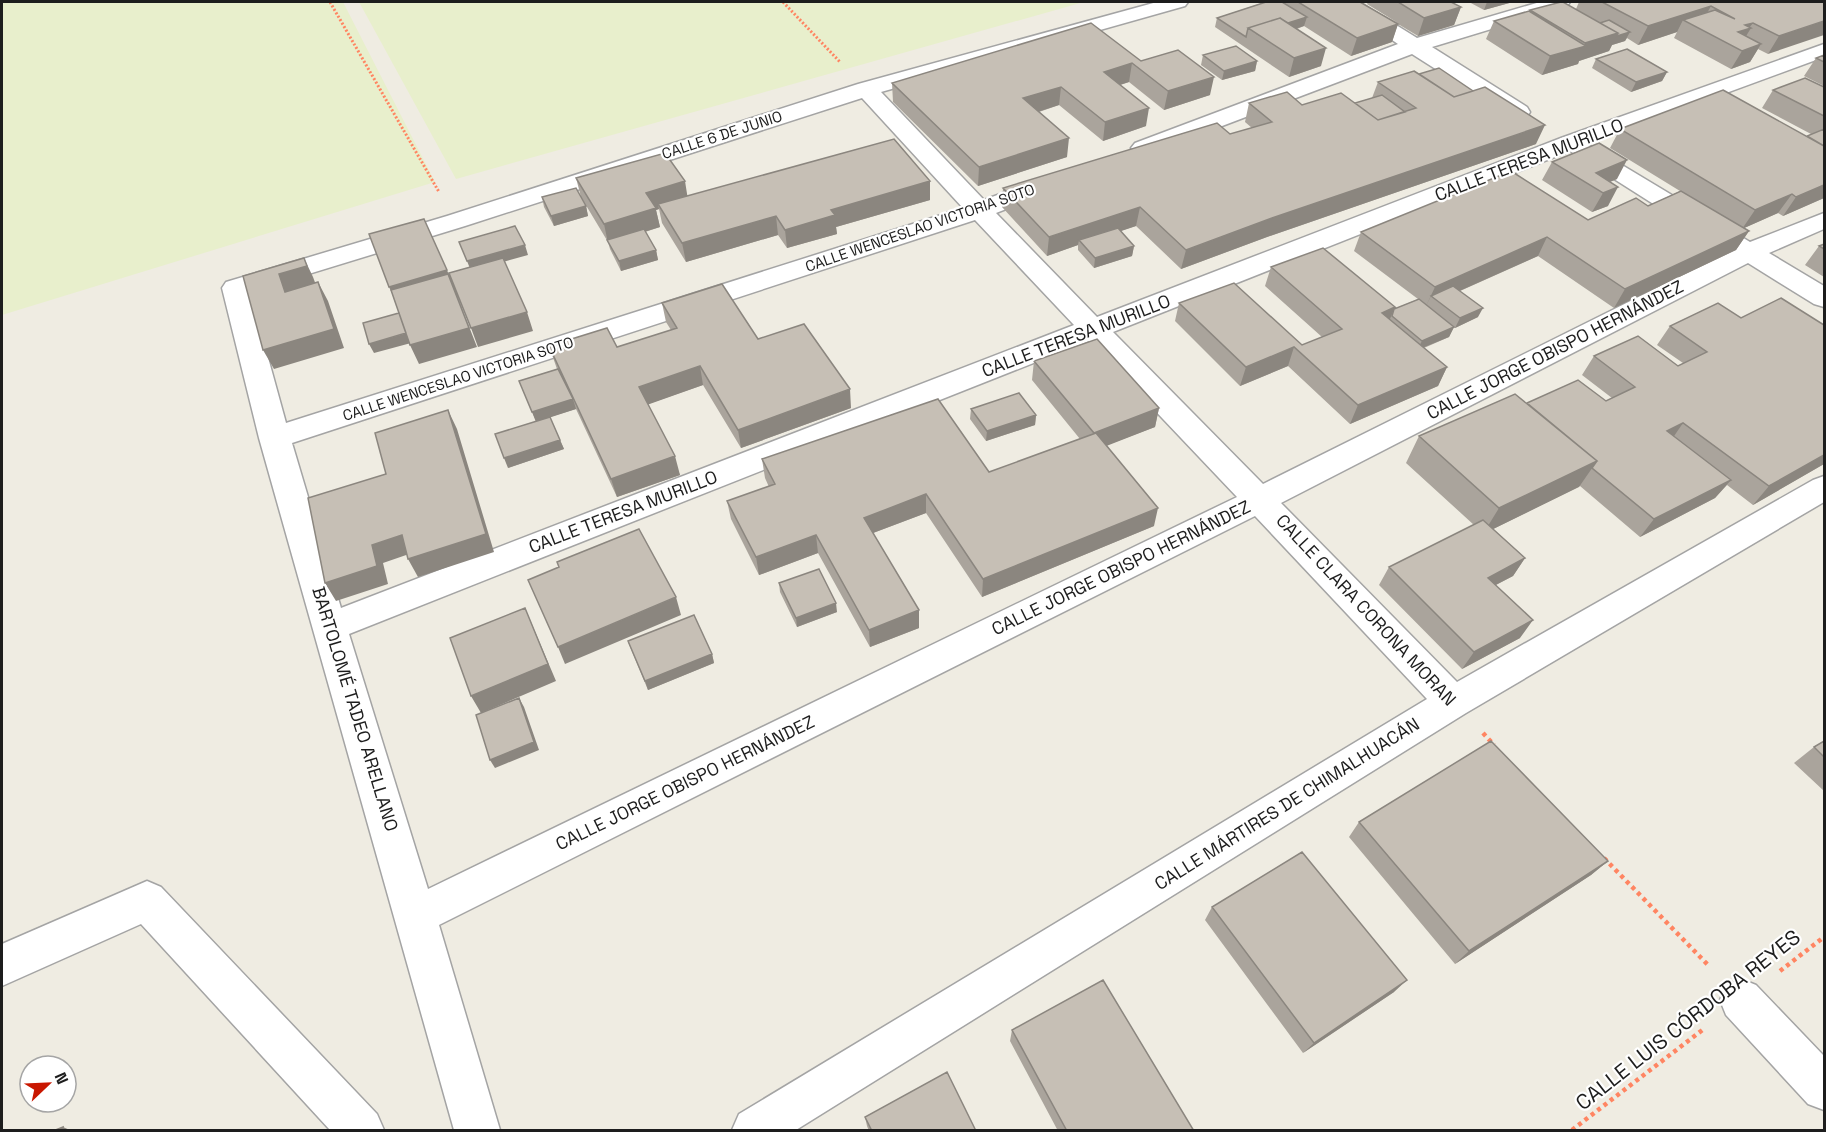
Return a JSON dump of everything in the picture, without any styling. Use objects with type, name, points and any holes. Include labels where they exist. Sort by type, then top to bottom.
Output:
[{"type":"street","name":"CALLE 6 DE JUNIO","points":[[235,288],[456,221],[866,89],[1178,2]]},
{"type":"street","points":[[1346,2],[1553,133],[1824,298]]},
{"type":"street","points":[[1123,156],[1413,46],[1560,2]]},
{"type":"street","name":"CALLE TERESA MURILLO","points":[[330,627],[1092,329],[1553,133],[1824,50]]},
{"type":"street","name":"CALLE CLARA CORONA MORAN","points":[[866,89],[978,211],[1261,499],[1453,702]]},
{"type":"street","name":"CALLE WENCESLAO VICTORIA SOTO","points":[[274,438],[978,211],[1068,177]]},
{"type":"street","name":"CALLE JORGE OBISPO HERNÁNDEZ","points":[[417,915],[1261,499],[1749,252],[1824,220]]},
{"type":"street","name":"BARTOLOMÉ TADEO ARELLANO","points":[[235,288],[274,438],[417,915],[477,1131]]},
{"type":"street","name":"CALLE MÁRTIRES DE CHIMALHUACÁN","points":[[755,1131],[1453,702],[1824,488]]},
{"type":"street","points":[[2,965],[147,901],[361,1131]]},
{"type":"street","points":[[1742,1000],[1824,1088]]},
{"type":"path","points":[[330,2],[456,221]]},
{"type":"path","points":[[783,2],[866,89]]},
{"type":"path","name":"CALLE CLARA CORONA MORAN","points":[[1453,702],[1502,753]]},
{"type":"path","points":[[1601,855],[1742,1000]]},
{"type":"path","name":"CALLE LUIS CÓRDOBA REYES","points":[[1572,1131],[1824,937]]},
{"type":"green space","points":[[2,2],[343,2],[435,182],[2,315]]},
{"type":"green space","points":[[359,2],[1084,2],[456,179]]},
{"type":"building","points":[[1266,2],[1282,2],[1307,17],[1288,23],[1280,18],[1248,28],[1246,37],[1217,18]]},
{"type":"building","points":[[1298,2],[1360,2],[1398,24],[1357,38]]},
{"type":"building","points":[[1398,2],[1451,2],[1461,7],[1424,18]]},
{"type":"building","points":[[1561,2],[1618,33],[1585,43],[1530,10]]},
{"type":"building","points":[[1602,2],[1824,2],[1824,21],[1779,36],[1753,23],[1745,25],[1751,28],[1738,32],[1761,44],[1742,51],[1683,20],[1715,10],[1735,19],[1711,6],[1648,26]]},
{"type":"building","points":[[1529,11],[1586,46],[1550,56],[1494,21]]},
{"type":"building","points":[[1280,18],[1326,48],[1294,58],[1248,28]]},
{"type":"building","points":[[1609,20],[1630,32],[1617,36],[1618,33],[1600,23]]},
{"type":"building","points":[[1091,23],[1141,61],[1178,50],[1214,77],[1168,91],[1132,63],[1104,72],[1149,108],[1105,122],[1061,87],[1023,98],[1069,138],[979,167],[892,83]]},
{"type":"building","points":[[1236,46],[1257,61],[1224,71],[1203,55]]},
{"type":"building","points":[[1627,49],[1667,72],[1636,82],[1596,59]]},
{"type":"building","points":[[1824,55],[1824,62],[1816,58]]},
{"type":"building","points":[[1439,68],[1473,91],[1454,97],[1419,74]]},
{"type":"building","points":[[1414,71],[1454,97],[1485,87],[1545,125],[1272,218],[1186,250],[1140,207],[1049,237],[1003,188],[1217,123],[1230,134],[1272,122],[1249,103],[1287,92],[1302,105],[1341,93],[1378,120],[1416,108],[1378,82]]},
{"type":"building","points":[[1805,78],[1824,87],[1824,116],[1773,90]]},
{"type":"building","points":[[1723,90],[1824,146],[1824,185],[1796,197],[1792,194],[1755,210],[1620,129]]},
{"type":"building","points":[[1382,95],[1405,112],[1378,120],[1355,103]]},
{"type":"building","points":[[1824,129],[1824,146],[1807,136]]},
{"type":"building","points":[[894,139],[930,181],[831,210],[835,215],[785,230],[776,216],[682,243],[658,204]]},
{"type":"building","points":[[1599,143],[1627,160],[1596,173],[1618,187],[1603,193],[1552,162]]},
{"type":"building","points":[[665,153],[685,181],[646,193],[656,208],[604,224],[576,178]]},
{"type":"building","points":[[1511,171],[1588,220],[1636,198],[1648,206],[1681,191],[1749,231],[1625,289],[1547,237],[1435,287],[1361,232]]},
{"type":"building","points":[[576,188],[586,206],[551,216],[542,197]]},
{"type":"building","points":[[424,219],[447,270],[389,287],[369,234]]},
{"type":"building","points":[[515,226],[525,245],[467,261],[459,242]]},
{"type":"building","points":[[1118,228],[1134,246],[1095,258],[1079,240]]},
{"type":"building","points":[[644,229],[656,250],[619,261],[607,240]]},
{"type":"building","points":[[1323,248],[1395,307],[1382,313],[1447,367],[1358,405],[1294,347],[1246,367],[1179,303],[1234,283],[1302,345],[1342,329],[1271,267]]},
{"type":"building","points":[[304,258],[307,266],[279,274],[285,292],[318,282],[334,329],[263,350],[243,276]]},
{"type":"building","points":[[503,258],[527,312],[471,328],[449,273]]},
{"type":"building","points":[[448,274],[469,328],[410,345],[391,290]]},
{"type":"building","points":[[722,284],[758,339],[804,324],[850,389],[738,430],[700,366],[639,387],[675,456],[611,479],[549,346],[607,328],[617,347],[677,328],[662,303]]},
{"type":"building","points":[[1453,286],[1483,308],[1460,318],[1431,296]]},
{"type":"building","points":[[1781,298],[1824,325],[1824,455],[1769,486],[1683,423],[1667,431],[1731,480],[1654,519],[1592,468],[1597,461],[1527,403],[1578,380],[1606,401],[1635,387],[1594,356],[1638,336],[1678,366],[1707,352],[1670,326],[1718,303],[1741,318]]},
{"type":"building","points":[[1419,299],[1454,327],[1422,341],[1392,316],[1394,309]]},
{"type":"building","points":[[399,313],[406,333],[369,344],[363,323]]},
{"type":"building","points":[[1097,339],[1159,408],[1094,433],[1034,361]]},
{"type":"building","points":[[558,369],[573,399],[532,412],[519,381]]},
{"type":"building","points":[[1019,393],[1036,415],[987,431],[971,409]]},
{"type":"building","points":[[1515,394],[1597,461],[1499,508],[1419,436]]},
{"type":"building","points":[[938,399],[989,472],[1096,433],[1158,508],[983,579],[926,494],[864,518],[919,610],[869,630],[816,535],[756,557],[727,501],[775,484],[762,459]]},
{"type":"building","points":[[448,410],[486,534],[408,559],[402,535],[372,545],[377,566],[325,583],[308,498],[386,474],[375,433]]},
{"type":"building","points":[[550,417],[560,440],[504,458],[495,434]]},
{"type":"building","points":[[1483,520],[1525,558],[1488,578],[1533,620],[1474,652],[1389,567]]},
{"type":"building","points":[[639,529],[676,597],[558,647],[528,580],[559,567],[557,562]]},
{"type":"building","points":[[819,569],[836,603],[796,618],[779,583]]},
{"type":"building","points":[[525,608],[548,664],[471,696],[450,638]]},
{"type":"building","points":[[694,615],[712,654],[645,681],[628,641]]},
{"type":"building","points":[[519,698],[534,742],[490,760],[476,715]]},
{"type":"building","points":[[1491,741],[1608,861],[1469,951],[1359,822]]},
{"type":"building","points":[[1824,741],[1824,757],[1814,747]]},
{"type":"building","points":[[1302,852],[1407,980],[1314,1043],[1212,907]]},
{"type":"building","points":[[1103,980],[1194,1131],[1067,1131],[1012,1030]]},
{"type":"building","points":[[947,1072],[976,1131],[872,1131],[865,1117]]}]
